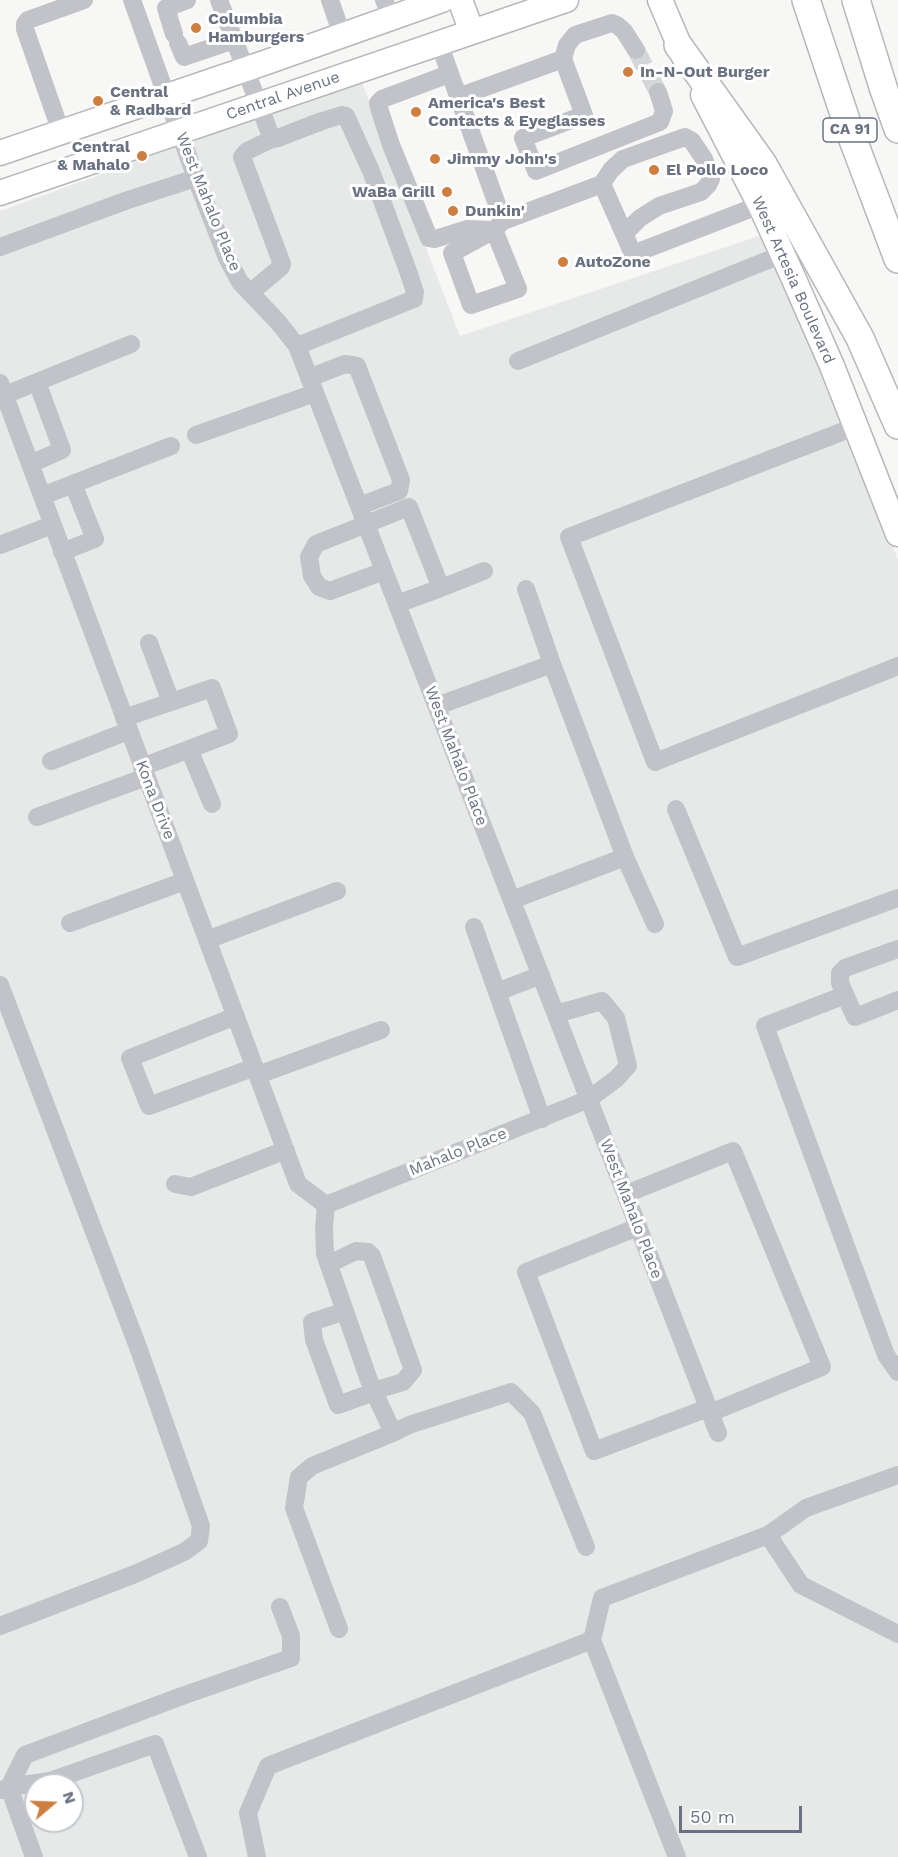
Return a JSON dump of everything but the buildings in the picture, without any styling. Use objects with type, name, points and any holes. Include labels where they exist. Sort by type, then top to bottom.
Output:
[{"type":"highway","name":"CA 91","points":[[807,0],[850,132],[898,259]]},
{"type":"highway","name":"CA 91","points":[[856,0],[898,129]]},
{"type":"highway","points":[[678,45],[764,164],[860,338],[898,425]]},
{"type":"main road","points":[[0,153],[342,35],[388,9],[442,0]]},
{"type":"main road","points":[[460,0],[472,32]]},
{"type":"main road","name":"Central Avenue","points":[[0,192],[566,0]]},
{"type":"main road","name":"West Artesia Boulevard","points":[[660,0],[678,45],[783,254],[856,426],[898,534]]},
{"type":"street","points":[[61,132],[25,24],[28,20],[84,0]]},
{"type":"street","name":"West Mahalo Place","points":[[132,0],[226,258],[240,282],[297,346],[718,1433]]},
{"type":"street","points":[[187,0],[166,8],[184,57],[234,40]]},
{"type":"street","points":[[219,0],[272,139]]},
{"type":"street","points":[[330,0],[342,35]]},
{"type":"street","points":[[636,50],[624,31],[612,23],[575,35],[567,45],[563,59],[584,115],[523,138],[536,171],[660,122],[664,111],[657,92]]},
{"type":"street","points":[[439,43],[459,98],[498,225]]},
{"type":"street","points":[[459,98],[563,59]]},
{"type":"street","points":[[449,74],[382,99],[378,103],[391,145],[429,238],[435,239],[467,229],[498,225],[602,184],[611,170],[623,159],[685,137],[692,141],[704,159],[711,179],[701,192],[659,206],[640,218],[624,234]]},
{"type":"street","points":[[250,293],[282,264],[242,157],[247,151],[272,139],[322,121],[346,116],[371,171],[415,292],[414,298],[297,346]]},
{"type":"street","points":[[0,247],[128,200],[196,178]]},
{"type":"street","points":[[602,184],[633,254],[760,205]]},
{"type":"street","points":[[518,361],[783,254]]},
{"type":"street","points":[[2,389],[37,382],[131,344]]},
{"type":"street","points":[[196,435],[312,385],[345,364],[357,366],[401,480],[399,491],[359,506]]},
{"type":"street","points":[[30,464],[62,450],[37,382]]},
{"type":"street","name":"Kona Drive","points":[[2,389],[298,1184],[326,1205]]},
{"type":"street","points":[[856,426],[569,537],[655,762],[898,666]]},
{"type":"street","points":[[42,496],[171,446]]},
{"type":"street","points":[[62,552],[95,539],[73,484]]},
{"type":"street","points":[[384,571],[330,591],[319,587],[312,576],[309,557],[316,544],[409,507],[441,588]]},
{"type":"street","points":[[0,545],[52,525]]},
{"type":"street","points":[[398,604],[484,570]]},
{"type":"street","points":[[526,589],[625,857],[655,924]]},
{"type":"street","points":[[149,643],[171,702]]},
{"type":"street","points":[[437,706],[552,664]]},
{"type":"street","points":[[37,817],[144,772],[189,749],[229,734],[212,688],[171,702],[51,761]]},
{"type":"street","points":[[189,749],[212,804]]},
{"type":"street","points":[[676,809],[737,957],[898,898]]},
{"type":"street","points":[[512,900],[625,857]]},
{"type":"street","points":[[70,923],[185,881]]},
{"type":"street","points":[[207,940],[337,891]]},
{"type":"street","points":[[474,927],[542,1119]]},
{"type":"street","points":[[898,949],[845,968],[840,973],[840,983],[855,1017],[898,1000]]},
{"type":"street","points":[[497,992],[541,975]]},
{"type":"street","points":[[0,985],[138,1347],[201,1526],[199,1540],[184,1552],[126,1578],[0,1626]]},
{"type":"street","points":[[845,995],[765,1026],[886,1355],[898,1372]]},
{"type":"street","name":"Mahalo Place","points":[[326,1205],[589,1100],[616,1079],[628,1066],[616,1018],[602,1001],[556,1014]]},
{"type":"street","points":[[236,1016],[130,1058],[149,1106],[381,1030]]},
{"type":"street","points":[[175,1184],[191,1187],[286,1150]]},
{"type":"street","points":[[626,1194],[733,1151],[822,1367],[594,1451],[526,1272],[638,1227]]},
{"type":"street","points":[[326,1205],[325,1245],[328,1264],[374,1392],[393,1433]]},
{"type":"street","points":[[328,1264],[356,1251],[368,1252],[372,1256],[414,1370],[403,1382],[338,1405],[314,1340],[312,1322],[345,1311]]},
{"type":"street","points":[[339,1629],[294,1508],[299,1477],[312,1466],[409,1425],[511,1392],[532,1413],[586,1547]]},
{"type":"street","points":[[677,1857],[592,1640],[602,1598],[768,1535],[806,1508],[898,1474]]},
{"type":"street","points":[[768,1535],[801,1585],[898,1634]]},
{"type":"street","points":[[5,1788],[25,1755],[291,1658],[291,1636],[280,1607]]},
{"type":"street","points":[[257,1857],[248,1813],[268,1766],[592,1640]]},
{"type":"street","points":[[5,1788],[50,1781],[155,1744],[198,1857]]},
{"type":"street","points":[[5,1788],[34,1857]]},
{"type":"shaded area","points":[[361,80],[460,336],[765,234],[819,353],[898,560],[898,1857],[0,1857],[0,211]]},
{"type":"tunnel","points":[[636,50],[658,92]]},
{"type":"place","name":"Columbia Hamburgers","points":[[196,28]]},
{"type":"place","name":"In-N-Out Burger","points":[[628,72]]},
{"type":"place","name":"Central & Radbard","points":[[98,101]]},
{"type":"place","name":"America's Best Contacts & Eyeglasses","points":[[416,112]]},
{"type":"place","name":"Central & Mahalo","points":[[142,156]]},
{"type":"place","name":"Jimmy John's","points":[[435,159]]},
{"type":"place","name":"El Pollo Loco","points":[[654,170]]},
{"type":"place","name":"WaBa Grill","points":[[447,192]]},
{"type":"place","name":"Dunkin'","points":[[453,211]]},
{"type":"place","name":"AutoZone","points":[[563,262]]}]
